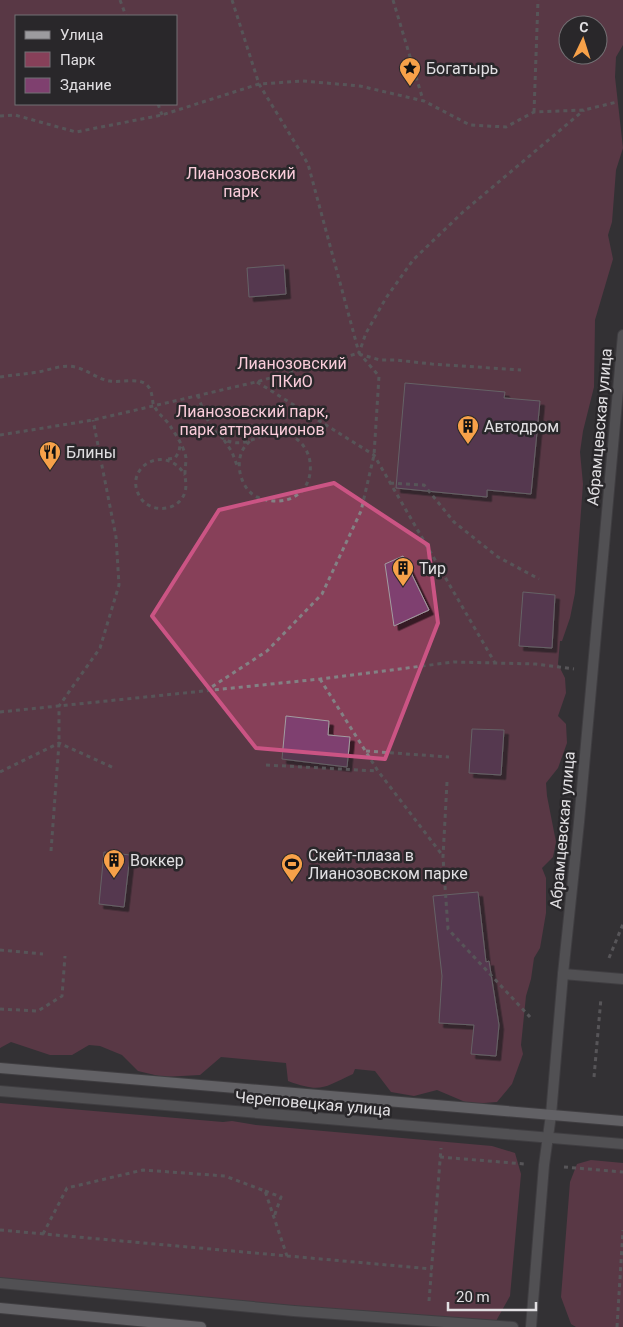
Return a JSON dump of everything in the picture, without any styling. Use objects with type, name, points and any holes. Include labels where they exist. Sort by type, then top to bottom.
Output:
[{"type":"main road","name":"Череповецкая улица","points":[[0,1068],[623,1120]]},
{"type":"main road","points":[[0,1308],[201,1327]]},
{"type":"street","name":"Абрамцевская улица","points":[[530,1327],[592,672],[618,430],[623,335]]},
{"type":"street","points":[[563,974],[623,979]]},
{"type":"street","name":"Череповецкая улица","points":[[0,1091],[623,1144]]},
{"type":"street","points":[[0,1284],[294,1311],[513,1327]]},
{"type":"path","points":[[120,0],[126,15]]},
{"type":"path","points":[[207,690],[267,652],[322,594],[361,511],[374,456],[379,376],[359,353],[308,164],[259,84],[232,0]]},
{"type":"path","points":[[393,0],[424,101]]},
{"type":"path","points":[[534,112],[538,0]]},
{"type":"path","points":[[0,116],[15,115],[76,132],[162,115],[259,84],[303,81],[360,86],[424,101],[470,125],[506,127],[534,112],[584,110],[617,102]]},
{"type":"path","points":[[158,105],[162,115]]},
{"type":"path","points":[[359,353],[366,333],[386,298],[413,260],[463,212],[584,110]]},
{"type":"path","points":[[0,435],[93,420],[256,382],[359,353],[380,360],[521,370]]},
{"type":"path","points":[[0,377],[64,366],[76,367],[111,382],[133,381],[144,383],[151,390],[154,405],[176,435],[186,457],[185,490],[178,503],[169,508],[158,509],[149,506],[141,499],[136,490],[136,480],[140,470],[147,463],[157,459],[175,458],[179,452],[180,444]]},
{"type":"path","points":[[256,382],[374,456],[495,664]]},
{"type":"path","points":[[198,395],[208,420],[224,439],[232,452],[248,489],[255,496],[274,500],[295,498],[308,484],[310,457],[305,447],[296,438],[281,432],[270,432],[250,441],[231,442],[224,439]]},
{"type":"path","points":[[51,851],[59,743],[59,706],[100,648],[118,585],[116,537],[93,420]]},
{"type":"path","points":[[240,471],[241,454],[250,441]]},
{"type":"path","points":[[167,459],[180,468],[185,475]]},
{"type":"path","points":[[390,482],[424,486],[454,522],[498,557],[539,579]]},
{"type":"path","points":[[0,712],[320,679],[454,662],[536,664],[592,672]]},
{"type":"path","points":[[320,679],[378,772],[443,857]]},
{"type":"path","points":[[59,743],[114,768]]},
{"type":"path","points":[[0,772],[59,743]]},
{"type":"path","points":[[365,751],[449,757]]},
{"type":"path","points":[[266,765],[378,772]]},
{"type":"path","points":[[447,782],[443,857],[448,929],[530,1018]]},
{"type":"path","points":[[0,950],[43,954]]},
{"type":"path","points":[[0,1009],[38,1012],[62,996],[65,956]]},
{"type":"path","points":[[429,1305],[442,1142]]},
{"type":"path","points":[[440,1157],[526,1164]]},
{"type":"path","points":[[573,1168],[623,1172]]},
{"type":"path","points":[[43,1234],[67,1188],[143,1170],[225,1176],[281,1197],[274,1218]]},
{"type":"path","points":[[265,1191],[287,1256]]},
{"type":"path","points":[[0,1230],[432,1269]]},
{"type":"path","points":[[617,1326],[623,1230]]},
{"type":"highlighted area","points":[[334,483],[428,545],[438,623],[385,759],[256,748],[152,616],[219,510]]},
{"type":"green space","name":"Лианозовский парк","points":[[0,0],[623,0],[623,45],[616,57],[615,77],[623,148],[616,170],[612,222],[608,235],[613,259],[595,320],[594,387],[580,452],[583,484],[575,593],[570,618],[562,641],[560,641],[558,664],[565,678],[566,693],[558,716],[566,724],[567,743],[558,768],[546,783],[556,842],[553,857],[542,868],[546,878],[546,913],[540,948],[534,958],[526,996],[521,1045],[523,1054],[512,1084],[497,1102],[470,1104],[437,1090],[414,1096],[391,1092],[375,1071],[355,1069],[353,1074],[335,1083],[315,1088],[288,1081],[286,1063],[221,1057],[200,1075],[163,1077],[138,1071],[122,1055],[100,1046],[89,1045],[72,1055],[50,1055],[11,1042],[0,1048]]},
{"type":"green space","points":[[0,1103],[223,1122],[232,1121],[256,1125],[492,1146],[515,1153],[521,1174],[510,1296],[496,1321],[482,1327],[0,1283]]},
{"type":"green space","points":[[591,1160],[623,1163],[623,1327],[576,1327],[571,1324],[561,1297],[570,1182],[577,1164]]},
{"type":"building","points":[[284,265],[286,294],[249,297],[247,268]]},
{"type":"building","name":"Автодром","points":[[405,383],[505,392],[504,398],[540,401],[531,494],[487,490],[487,497],[396,488]]},
{"type":"building","name":"Тир","points":[[403,556],[429,610],[394,626],[385,564]]},
{"type":"building","points":[[523,592],[555,595],[552,648],[519,646]]},
{"type":"building","points":[[286,716],[329,721],[328,735],[350,737],[347,767],[282,759]]},
{"type":"building","points":[[472,729],[504,730],[501,775],[469,773]]},
{"type":"building","name":"Воккер","points":[[104,852],[130,855],[124,907],[99,904]]},
{"type":"building","points":[[478,892],[486,962],[489,961],[499,1025],[496,1056],[471,1054],[474,1025],[439,1023],[442,976],[433,896]]},
{"type":"place","name":"Богатырь","points":[[410,87]]},
{"type":"place","name":"Автодром","points":[[468,445]]},
{"type":"place","name":"Блины","points":[[50,471]]},
{"type":"place","name":"Тир","points":[[403,587]]},
{"type":"place","name":"Воккер","points":[[114,879]]},
{"type":"place","name":"Скейт-плаза в Лианозовском парке","points":[[292,883]]},
{"type":"park label","name":"Лианозовский ПКиО","points":[[292,372]]},
{"type":"park label","name":"Лианозовский парк, парк аттракционов","points":[[252,420]]}]
